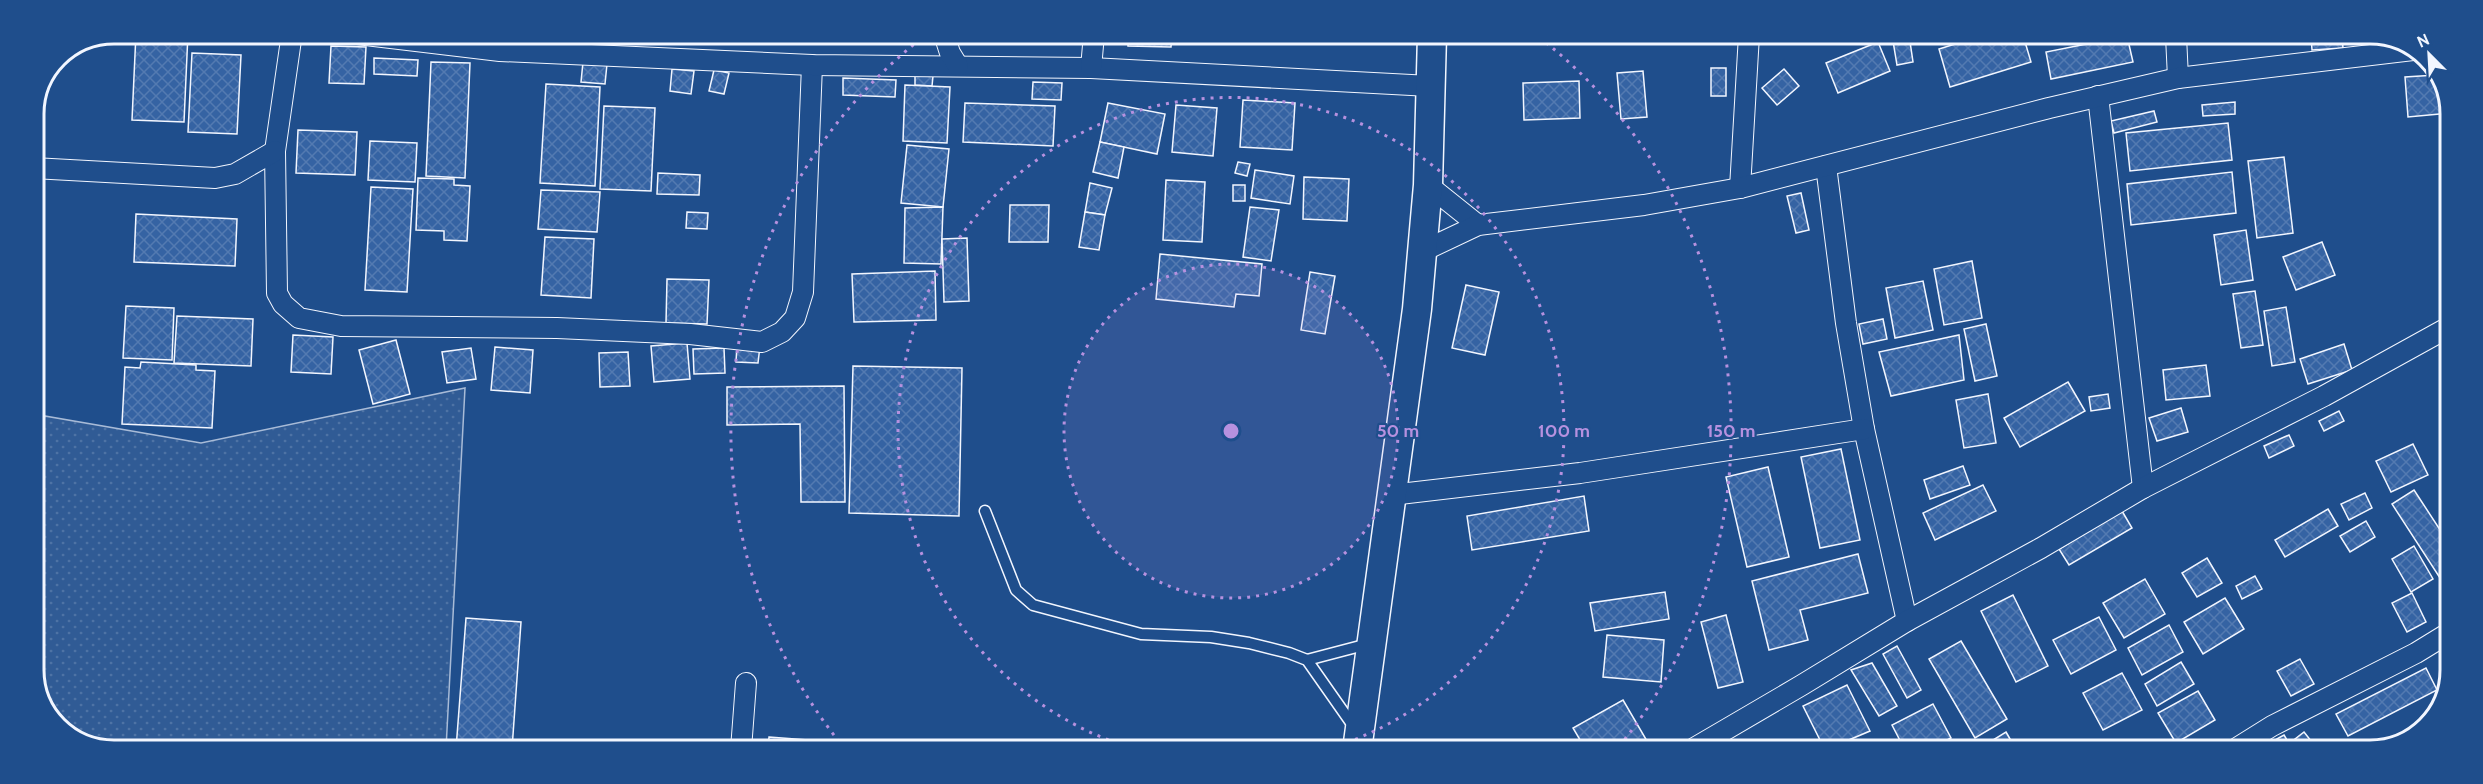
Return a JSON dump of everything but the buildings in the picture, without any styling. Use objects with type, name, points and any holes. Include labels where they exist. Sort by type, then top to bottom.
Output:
[{"type":"main road","points":[[1358,740],[1417,309],[1428,185],[1432,44]]},
{"type":"street","points":[[290,44],[275,151],[275,283],[282,304],[299,318],[341,326],[557,328],[690,334],[762,342],[782,332],[795,318],[803,292],[812,65]]},
{"type":"street","points":[[441,44],[500,51],[812,65],[1091,68],[1430,86]]},
{"type":"street","points":[[947,44],[958,66]]},
{"type":"street","points":[[1091,68],[1093,44]]},
{"type":"street","points":[[1740,188],[1748,44]]},
{"type":"street","points":[[2176,44],[2178,78]]},
{"type":"street","points":[[1421,252],[1478,225],[1644,205],[1740,188],[2098,96],[2178,78],[2399,52]]},
{"type":"street","points":[[2098,96],[2142,488]]},
{"type":"street","points":[[43,169],[215,178],[235,174],[275,151]]},
{"type":"street","points":[[1826,166],[1846,323],[1864,429],[1907,621]]},
{"type":"street","points":[[1428,185],[1478,225]]},
{"type":"street","points":[[1708,740],[1802,686],[1907,621],[2041,548],[2142,488],[2324,396],[2439,332]]},
{"type":"street","points":[[1391,495],[1580,473],[1864,429]]},
{"type":"street","points":[[2250,740],[2440,638]]},
{"type":"street","points":[[742,740],[746,683]]},
{"type":"lane","points":[[985,511],[1016,590],[1033,605],[1140,634],[1210,637],[1249,643],[1307,660],[1371,644]]},
{"type":"lane","points":[[1307,660],[1357,740]]},
{"type":"shaded area","points":[[465,388],[446,740],[104,740],[78,731],[55,710],[49,697],[44,675],[44,416],[201,443]]}]
